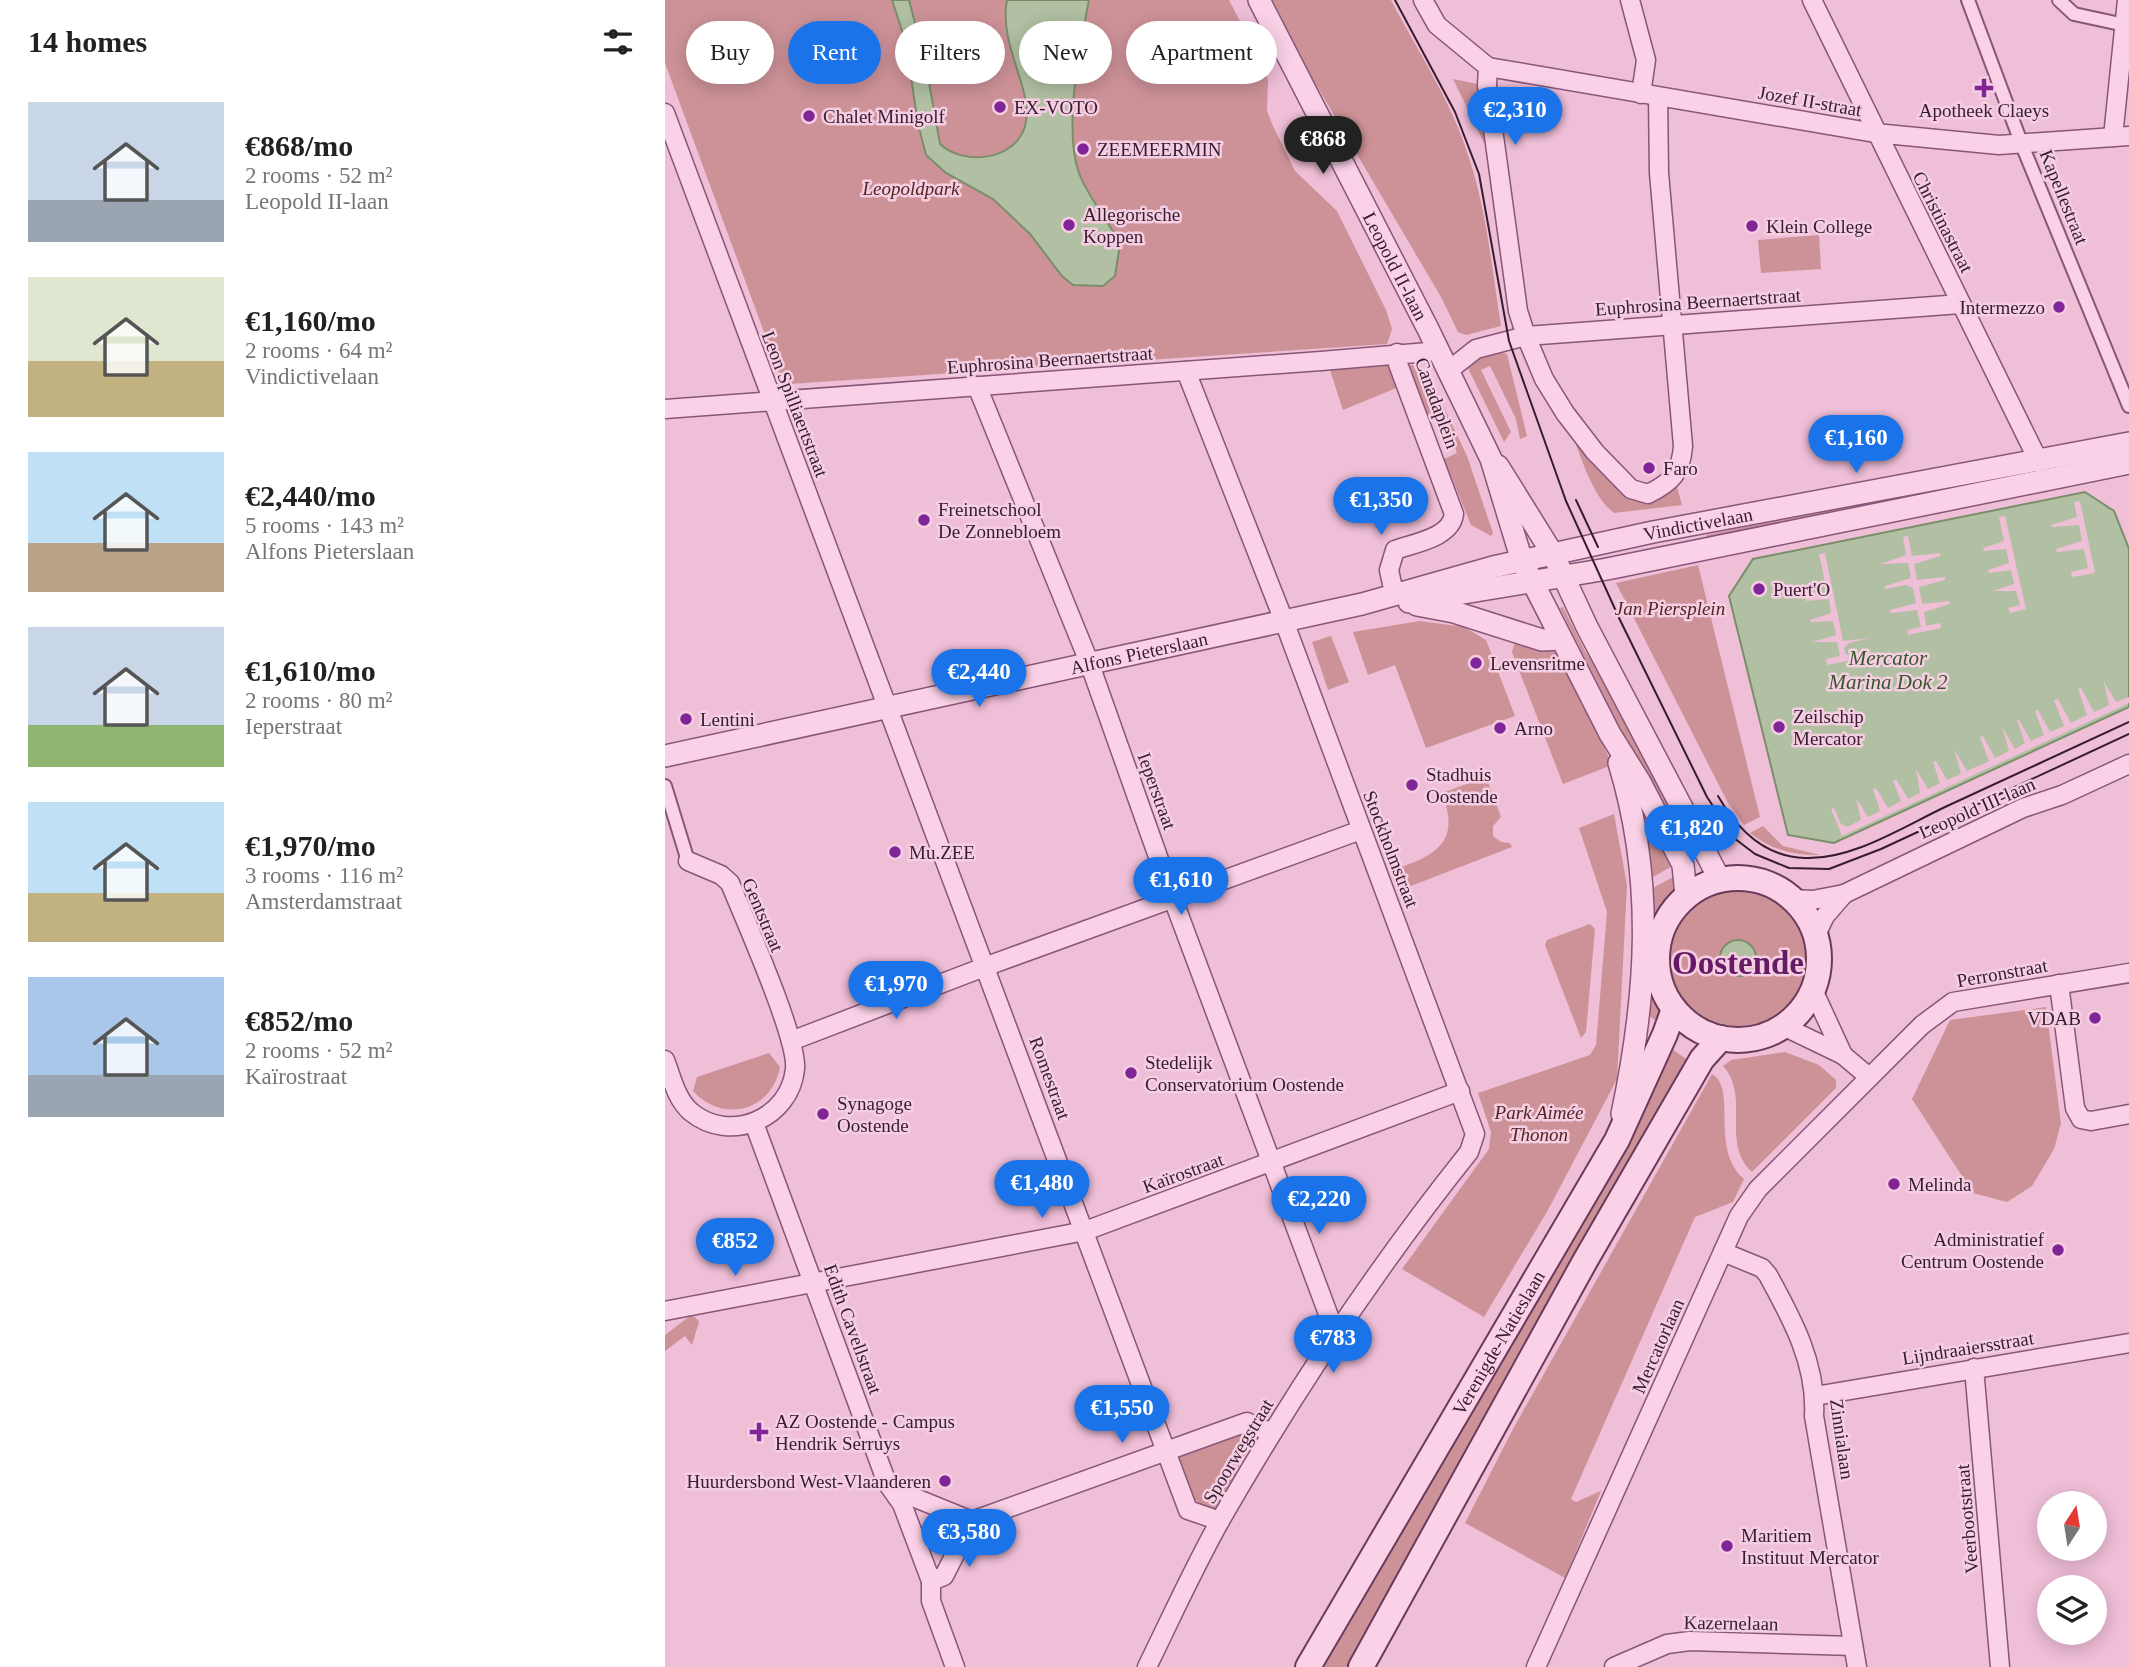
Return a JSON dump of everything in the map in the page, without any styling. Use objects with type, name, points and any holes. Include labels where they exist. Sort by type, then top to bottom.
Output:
[{"type":"main road","points":[[1745,879],[1770,885],[1792,899],[1807,915],[1816,935],[1820,960],[1814,992],[1785,1027],[1742,1040],[1720,1038],[1702,1032],[1674,1009],[1657,966],[1658,947],[1668,919],[1686,896],[1720,880],[1745,879]]},
{"type":"main road","name":"Verenigde-Natieslaan","points":[[1308,1667],[1617,1140],[1674,1009]]},
{"type":"main road","name":"Verenigde-Natieslaan","points":[[1361,1667],[1585,1261],[1702,1059],[1720,1038]]},
{"type":"street","name":"Leopold II-laan","points":[[1259,0],[1491,459],[1522,561],[1532,583]]},
{"type":"street","points":[[1423,0],[1437,25],[1488,67],[1487,85],[1518,311],[1544,379],[1565,414],[1624,483],[1631,489],[1649,494],[1669,483],[1681,467],[1683,446],[1647,60],[1630,0]]},
{"type":"street","name":"Christinastraat","points":[[1812,0],[2040,470]]},
{"type":"street","name":"Kapellestraat","points":[[1968,0],[2022,145],[2129,406]]},
{"type":"street","points":[[2059,0],[2074,14],[2125,25]]},
{"type":"street","points":[[2121,136],[2127,0]]},
{"type":"street","name":"Jozef II-straat","points":[[1488,67],[1875,133],[2022,145],[2121,136]]},
{"type":"street","name":"Leon Spilliaertstraat","points":[[665,113],[889,709]]},
{"type":"street","name":"Euphrosina Beernaertstraat","points":[[1448,371],[1476,349],[1526,335],[1961,304]]},
{"type":"street","name":"Euphrosina Beernaertstraat","points":[[665,409],[1428,352],[1437,348]]},
{"type":"street","name":"Canadaplein","points":[[1397,353],[1398,364],[1454,514],[1453,522],[1443,533],[1395,550],[1389,570],[1399,598]]},
{"type":"street","name":"Stockholmstraat","points":[[1186,371],[1284,621],[1459,1091]]},
{"type":"street","name":"Ieperstraat","points":[[977,386],[1089,662],[1173,899],[1330,1319],[1340,1328]]},
{"type":"street","name":"Vindictivelaan","points":[[1284,621],[1399,598],[1532,583],[2040,470],[2129,443]]},
{"type":"street","name":"Leopold II-laan","points":[[1491,459],[1502,471],[1564,576]]},
{"type":"street","name":"Vindictivelaan","points":[[1399,598],[1522,561],[1653,533],[2040,470],[2129,463]]},
{"type":"street","points":[[1564,576],[1587,627],[1720,880]]},
{"type":"street","points":[[1532,583],[1682,865],[1686,896]]},
{"type":"street","points":[[1399,598],[1542,640],[1561,639]]},
{"type":"street","name":"Alfons Pieterslaan","points":[[665,756],[1284,621]]},
{"type":"street","name":"Romestraat","points":[[889,709],[1188,1510],[1220,1521]]},
{"type":"street","points":[[1610,734],[1632,805],[1644,886],[1637,1042],[1617,1140]]},
{"type":"street","name":"Leopold III-laan","points":[[1792,899],[1813,900],[1844,894],[2023,808],[2061,795],[2129,764]]},
{"type":"street","name":"Gentstraat","points":[[665,786],[688,861],[721,875],[730,883],[791,1041],[795,1069],[789,1090],[767,1116],[754,1123]]},
{"type":"street","points":[[791,1041],[987,966],[1361,830]]},
{"type":"street","name":"Leopold III-laan","points":[[1816,935],[1825,916],[1844,894]]},
{"type":"street","name":"Perronstraat","points":[[1869,1077],[1933,1014],[1953,1002],[2129,973]]},
{"type":"street","points":[[2059,984],[2075,1108],[2081,1119],[2091,1121],[2129,1114]]},
{"type":"street","points":[[1814,992],[1843,1055]]},
{"type":"street","points":[[1785,1027],[1843,1055],[1869,1077]]},
{"type":"street","points":[[665,1060],[669,1084],[690,1111],[706,1121],[738,1128],[754,1123]]},
{"type":"street","name":"Mercatorlaan","points":[[1537,1667],[1739,1216],[1758,1189],[1869,1077]]},
{"type":"street","name":"Kaïrostraat","points":[[665,1311],[1085,1231],[1459,1091]]},
{"type":"street","name":"Spoorwegstraat","points":[[1147,1667],[1220,1521],[1272,1433],[1340,1328],[1474,1143],[1472,1124],[1459,1091]]},
{"type":"street","name":"Edith Cavellstraat","points":[[754,1123],[887,1483],[897,1497],[931,1581],[931,1601],[955,1667]]},
{"type":"street","name":"Zinnialaan","points":[[1723,1252],[1762,1268],[1768,1275],[1808,1358],[1815,1396],[1814,1416],[1857,1667]]},
{"type":"street","name":"Lijndraaiersstraat","points":[[1815,1396],[2129,1343]]},
{"type":"street","name":"Veerbootstraat","points":[[1974,1368],[2000,1667]]},
{"type":"street","points":[[931,1581],[944,1576],[972,1521],[1165,1449],[1247,1422],[1272,1433]]},
{"type":"street","points":[[897,1497],[908,1495],[972,1521]]},
{"type":"street","name":"Kazernelaan","points":[[1614,1667],[1667,1644],[1690,1641],[1853,1646]]},
{"type":"green space","name":"Leopoldpark","points":[[665,0],[1229,0],[1240,21],[1126,21],[1126,84],[1268,84],[1267,111],[1295,171],[1337,211],[1386,310],[1392,329],[1387,344],[790,384],[782,381],[665,63]]},
{"type":"green space","points":[[1272,0],[1391,0],[1444,97],[1462,137],[1485,220],[1501,326],[1466,335],[1458,332],[1441,297],[1308,71]]},
{"type":"green space","points":[[1453,79],[1477,84],[1484,116],[1484,143]]},
{"type":"green space","points":[[1819,235],[1821,269],[1761,273],[1758,240]]},
{"type":"green space","points":[[1498,352],[1507,354],[1527,436],[1520,439],[1516,419],[1490,366],[1481,370],[1511,432],[1504,442],[1468,368],[1478,357]]},
{"type":"green space","points":[[1392,364],[1401,386],[1343,410],[1330,370]]},
{"type":"green space","points":[[1407,364],[1423,368],[1430,378],[1467,456],[1493,533],[1491,536],[1471,525],[1444,459],[1457,453],[1442,414],[1429,419]]},
{"type":"green space","points":[[1573,437],[1619,486],[1677,487],[1682,505],[1614,513],[1594,489]]},
{"type":"green space","points":[[2027,470],[1949,488],[1922,499],[1708,542],[1706,535]]},
{"type":"green space","name":"Jan Piersplein","points":[[1698,565],[1760,817],[1744,825],[1728,803],[1616,583]]},
{"type":"green space","points":[[1563,607],[1585,651],[1610,687],[1693,852],[1685,857],[1560,608]]},
{"type":"green space","points":[[1420,621],[1464,627],[1486,640],[1515,716],[1426,748],[1395,665],[1368,675],[1353,632]]},
{"type":"green space","points":[[1331,636],[1349,682],[1328,690],[1312,642]]},
{"type":"green space","points":[[1516,638],[1555,652],[1569,666],[1612,765],[1563,784],[1512,652]]},
{"type":"green space","points":[[1486,777],[1501,817],[1493,826],[1493,836],[1501,842],[1510,843],[1512,847],[1403,889],[1396,869],[1435,851],[1447,834],[1449,823],[1442,793]]},
{"type":"green space","points":[[1634,790],[1674,865],[1648,880]]},
{"type":"green space","name":"Park Aimée Thonon","points":[[1614,814],[1627,885],[1617,1079],[1548,1210],[1484,1317],[1402,1269],[1489,1149],[1491,1132],[1478,1093],[1590,1055],[1596,1045],[1607,912],[1579,828]]},
{"type":"green space","points":[[1763,826],[1783,846],[1820,855],[1783,850],[1750,833]]},
{"type":"green space","points":[[1677,875],[1672,892],[1655,923],[1650,941],[1650,962],[1659,1023],[1644,1012],[1649,890]]},
{"type":"green space","points":[[1740,887],[1767,893],[1790,908],[1805,931],[1811,958],[1805,985],[1790,1008],[1767,1023],[1740,1029],[1713,1023],[1690,1008],[1675,985],[1669,958],[1675,931],[1690,908],[1713,893]]},
{"type":"green space","points":[[1590,924],[1595,929],[1586,1032],[1581,1038],[1545,945],[1547,940]]},
{"type":"green space","points":[[2046,1007],[2061,1123],[2054,1149],[2032,1186],[2007,1202],[1973,1193],[1912,1099],[1950,1020]]},
{"type":"green space","points":[[1669,1047],[1689,1061],[1350,1667],[1324,1667],[1547,1283]]},
{"type":"green space","points":[[1785,1052],[1819,1065],[1836,1080],[1836,1088],[1752,1172],[1738,1147],[1735,1091],[1723,1066],[1731,1060]]},
{"type":"green space","points":[[769,1053],[780,1067],[775,1082],[757,1103],[732,1110],[705,1101],[693,1091],[697,1077]]},
{"type":"green space","points":[[1712,1074],[1723,1092],[1728,1152],[1744,1179],[1733,1202],[1695,1217],[1571,1499],[1576,1502],[1601,1491],[1565,1578],[1465,1523],[1513,1429]]},
{"type":"green space","points":[[690,1316],[699,1322],[692,1345],[685,1336],[665,1351],[665,1335]]},
{"type":"green space","points":[[1237,1431],[1252,1439],[1219,1508],[1201,1505],[1190,1492],[1175,1454]]},
{"type":"water","points":[[892,0],[909,0],[914,21],[899,21]]},
{"type":"water","points":[[1007,0],[1089,0],[1085,21],[1019,21],[1019,77],[1007,34]]},
{"type":"water","points":[[912,84],[929,84],[940,144],[950,151],[974,157],[1000,153],[1011,147],[1025,126],[1027,112],[1021,84],[1075,84],[1074,155],[1088,192],[1120,244],[1115,276],[1103,286],[1073,285],[1062,276],[1030,234],[993,199],[946,173],[926,155]]},
{"type":"water","name":"Mercator Marina Dok 2","points":[[2085,492],[2114,511],[2129,549],[2129,707],[1834,843],[1788,835],[1729,596],[1753,559]]},
{"type":"water","points":[[1738,940],[1751,945],[1756,958],[1751,971],[1738,976],[1725,971],[1720,958],[1725,945]]},
{"type":"pier","points":[[2080,501],[2095,573],[2072,577],[2071,572],[2088,568],[2084,549],[2057,552],[2056,549],[2082,541],[2079,525],[2051,525],[2077,517],[2074,502]]},
{"type":"pier","points":[[2005,516],[2026,609],[2010,613],[2008,608],[2020,605],[2016,591],[1993,591],[2014,584],[2011,570],[1989,573],[1988,570],[2009,563],[2006,549],[1984,551],[1983,548],[2004,541],[1999,517]]},
{"type":"pier","points":[[1908,536],[1912,556],[1940,553],[1940,556],[1914,564],[1917,580],[1945,577],[1945,580],[1919,587],[1922,604],[1949,601],[1950,604],[1924,612],[1926,626],[1940,623],[1941,628],[1908,635],[1907,630],[1921,627],[1917,610],[1890,613],[1890,610],[1916,603],[1913,588],[1906,585],[1885,589],[1885,586],[1911,578],[1908,563],[1880,564],[1906,555],[1903,537]]},
{"type":"pier","points":[[1825,553],[1843,641],[1870,638],[1849,643],[1844,648],[1846,655],[1860,653],[1861,658],[1827,665],[1826,659],[1840,656],[1837,642],[1812,642],[1836,635],[1833,621],[1810,620],[1831,613],[1829,599],[1806,601],[1806,598],[1827,592],[1819,554]]},
{"type":"pier","points":[[2104,682],[2116,702],[2129,697],[2129,703],[1842,836],[1831,809],[1834,808],[1841,824],[1847,827],[1861,820],[1856,798],[1868,817],[1880,811],[1873,789],[1876,788],[1888,808],[1901,801],[1893,781],[1896,779],[1908,799],[1920,793],[1916,769],[1928,789],[1940,783],[1933,762],[1936,761],[1947,780],[1961,774],[1954,749],[1967,771],[1989,761],[1980,737],[1983,736],[1995,758],[2009,751],[2002,727],[2015,749],[2025,743],[2017,720],[2031,741],[2044,735],[2035,711],[2038,710],[2050,732],[2064,726],[2054,700],[2058,699],[2071,723],[2087,715],[2078,689],[2081,688],[2094,712],[2109,705]]},
{"type":"tram line","points":[[1395,0],[1455,112],[1479,174],[1509,341],[1566,501],[1620,620],[1707,797],[1734,838],[1755,854],[1789,868],[1829,869],[1881,849],[2129,734]]},
{"type":"tram line","points":[[1576,500],[1598,547]]},
{"type":"tram line","points":[[1718,796],[1743,830],[1764,847],[1777,853],[1805,858],[1841,854],[1877,841],[2129,722]]},
{"type":"place","name":"Apotheek Claeys","points":[[1984,88]]},
{"type":"place","name":"EX-VOTO","points":[[1000,107]]},
{"type":"place","name":"Chalet Minigolf","points":[[809,116]]},
{"type":"place","name":"ZEEMEERMIN","points":[[1083,149]]},
{"type":"place","name":"Allegorische Koppen","points":[[1069,225]]},
{"type":"place","name":"Klein College","points":[[1752,226]]},
{"type":"place","name":"Intermezzo","points":[[2059,307]]},
{"type":"place","name":"Faro","points":[[1649,468]]},
{"type":"place","name":"Freinetschool De Zonnebloem","points":[[924,520]]},
{"type":"place","name":"Puert'O","points":[[1759,589]]},
{"type":"place","name":"Levensritme","points":[[1476,663]]},
{"type":"place","name":"Lentini","points":[[686,719]]},
{"type":"place","name":"Zeilschip Mercator","points":[[1779,727]]},
{"type":"place","name":"Arno","points":[[1500,728]]},
{"type":"place","name":"Stadhuis Oostende","points":[[1412,785]]},
{"type":"place","name":"Mu.ZEE","points":[[895,852]]},
{"type":"place","name":"VDAB","points":[[2095,1018]]},
{"type":"place","name":"Stedelijk Conservatorium Oostende","points":[[1131,1073]]},
{"type":"place","name":"Synagoge Oostende","points":[[823,1114]]},
{"type":"place","name":"Melinda","points":[[1894,1184]]},
{"type":"place","name":"Administratief Centrum Oostende","points":[[2058,1250]]},
{"type":"place","name":"AZ Oostende - Campus Hendrik Serruys","points":[[759,1432]]},
{"type":"place","name":"Huurdersbond West-Vlaanderen","points":[[945,1481]]},
{"type":"place","name":"Maritiem Instituut Mercator","points":[[1727,1546]]},
{"type":"district","name":"Oostende","points":[[1738,963]]}]
